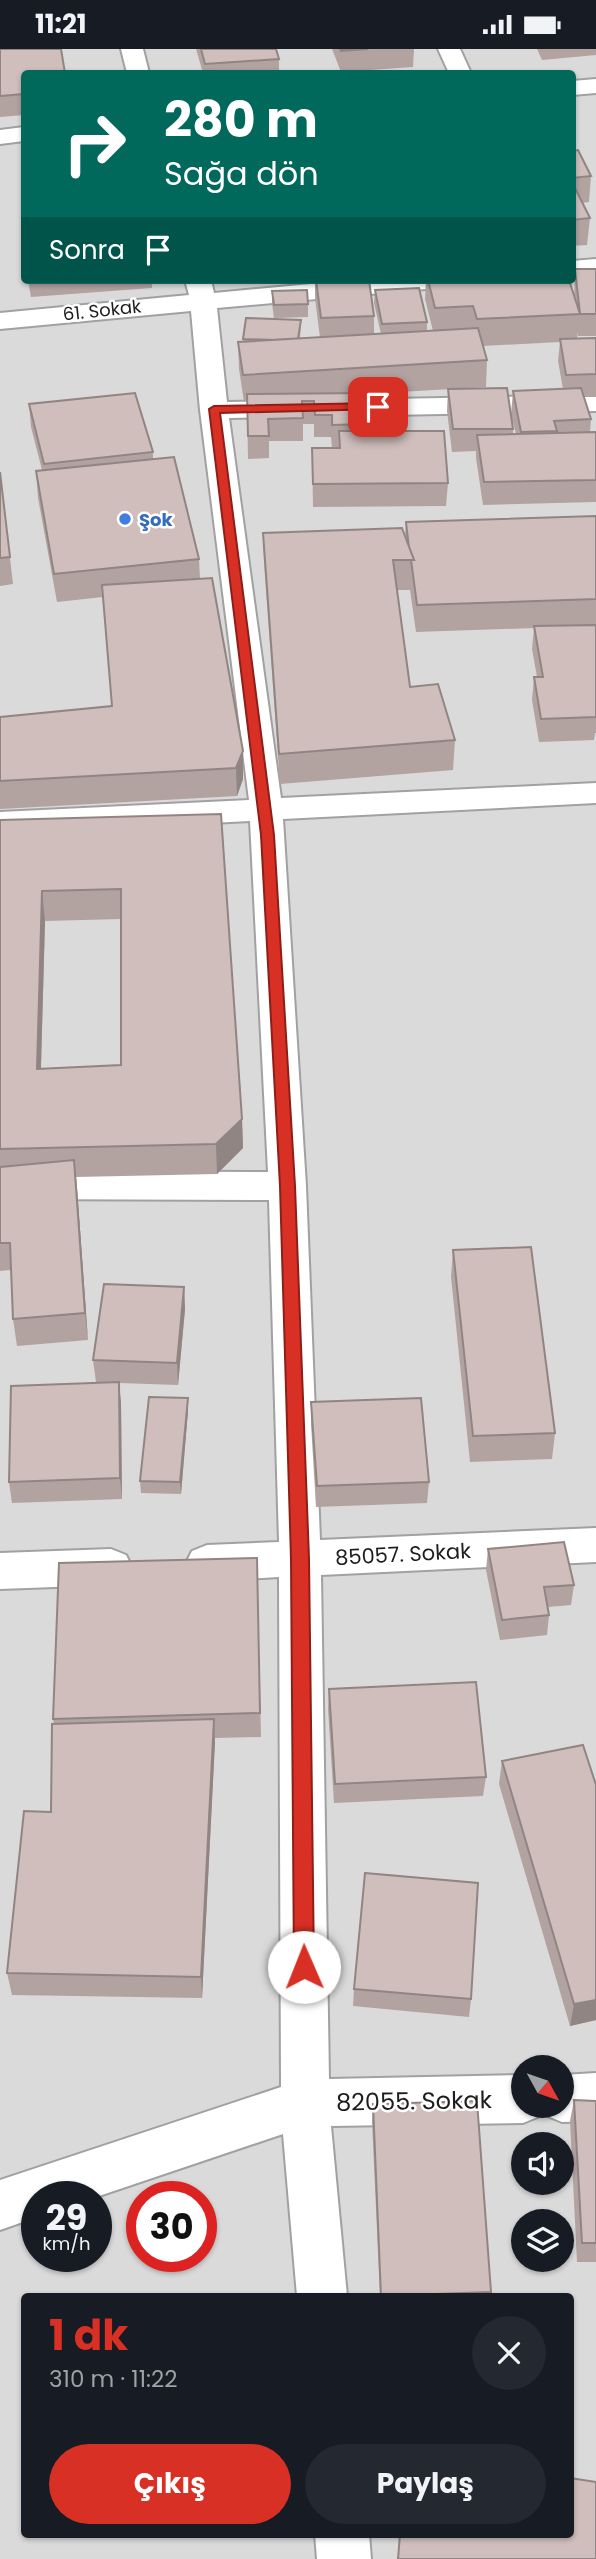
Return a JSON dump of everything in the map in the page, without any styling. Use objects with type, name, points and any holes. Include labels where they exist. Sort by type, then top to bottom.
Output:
[{"type":"street","points":[[132,49],[137,70]]},
{"type":"street","points":[[449,49],[459,70]]},
{"type":"street","points":[[576,88],[596,86]]},
{"type":"street","points":[[0,137],[21,134]]},
{"type":"street","points":[[576,268],[596,267]]},
{"type":"street","name":"61. Sokak","points":[[0,320],[200,290],[342,284]]},
{"type":"street","points":[[200,290],[214,409],[245,533],[266,809],[287,1186],[300,1559],[306,2103],[322,2293]]},
{"type":"street","points":[[214,409],[596,403]]},
{"type":"street","points":[[0,823],[596,793]]},
{"type":"street","points":[[0,1185],[287,1186]]},
{"type":"street","name":"85057. Sokak","points":[[0,1571],[596,1545]]},
{"type":"street","points":[[574,2098],[596,2097]]},
{"type":"street","name":"82055. Sokak","points":[[0,2205],[306,2103],[511,2099]]},
{"type":"street","points":[[342,2538],[344,2559]]},
{"type":"shaded area","points":[[0,49],[596,49],[596,2559],[0,2559]]},
{"type":"building","points":[[0,49],[61,49],[64,70],[21,70],[21,94],[0,96]]},
{"type":"building","points":[[201,49],[276,49],[279,59],[205,64]]},
{"type":"building","points":[[578,150],[591,176],[576,178]]},
{"type":"building","points":[[576,190],[590,218],[576,220]]},
{"type":"building","points":[[576,269],[596,269],[596,314],[580,314]]},
{"type":"building","points":[[317,284],[370,284],[374,316],[321,318]]},
{"type":"building","points":[[429,284],[570,284],[580,314],[477,319],[473,306],[435,308]]},
{"type":"building","points":[[419,288],[427,322],[382,324],[375,290]]},
{"type":"building","points":[[307,290],[308,304],[274,305],[272,291]]},
{"type":"building","points":[[246,318],[301,320],[298,339],[243,339]]},
{"type":"building","points":[[478,328],[487,360],[243,375],[238,342]]},
{"type":"building","points":[[596,338],[596,374],[566,375],[560,339]]},
{"type":"building","points":[[507,388],[513,429],[453,429],[448,389]]},
{"type":"building","points":[[581,388],[591,419],[554,421],[557,431],[521,432],[513,391]]},
{"type":"building","points":[[135,393],[153,452],[44,464],[29,404]]},
{"type":"building","points":[[365,393],[367,424],[332,425],[332,415],[315,415],[314,401],[302,401],[303,418],[268,419],[269,436],[248,436],[247,394]]},
{"type":"building","points":[[339,431],[444,431],[448,483],[313,484],[312,448],[340,448]]},
{"type":"building","points":[[596,432],[596,480],[484,482],[477,435]]},
{"type":"building","points":[[174,457],[199,559],[54,574],[36,471]]},
{"type":"building","points":[[0,472],[10,557],[0,558]]},
{"type":"building","points":[[596,516],[596,599],[417,605],[411,560],[414,560],[409,548],[406,522]]},
{"type":"building","points":[[402,528],[414,560],[393,560],[410,687],[438,684],[455,740],[279,754],[263,533]]},
{"type":"building","points":[[212,578],[243,751],[236,768],[0,781],[0,717],[112,706],[102,585]]},
{"type":"building","points":[[596,625],[596,717],[541,719],[534,677],[543,677],[534,626]]},
{"type":"building","points":[[221,814],[242,1119],[216,1144],[0,1149],[0,820]],"holes":[[[121,889],[121,1065],[37,1069],[42,891]]]},
{"type":"building","points":[[74,1160],[85,1313],[13,1319],[10,1243],[0,1243],[0,1167]]},
{"type":"building","points":[[531,1247],[555,1433],[473,1436],[453,1250]]},
{"type":"building","points":[[104,1284],[184,1287],[177,1363],[93,1360]]},
{"type":"building","points":[[119,1382],[120,1478],[9,1482],[11,1386]]},
{"type":"building","points":[[149,1397],[188,1398],[180,1482],[140,1481]]},
{"type":"building","points":[[421,1398],[429,1482],[317,1486],[311,1402]]},
{"type":"building","points":[[564,1542],[574,1585],[544,1587],[549,1615],[502,1620],[488,1549]]},
{"type":"building","points":[[257,1558],[260,1713],[53,1719],[59,1563]]},
{"type":"building","points":[[476,1682],[486,1777],[335,1784],[329,1689]]},
{"type":"building","points":[[214,1719],[201,1977],[7,1973],[24,1811],[51,1812],[52,1724]]},
{"type":"building","points":[[583,1745],[596,1785],[596,2000],[574,2004],[502,1761]]},
{"type":"building","points":[[365,1873],[478,1883],[471,1999],[354,1989]]},
{"type":"building","points":[[574,2100],[596,2101],[596,2243],[582,2243]]},
{"type":"building","points":[[477,2101],[491,2292],[381,2293],[373,2104]]},
{"type":"building","points":[[574,2479],[596,2482],[596,2559],[398,2559],[400,2538],[574,2538]]},
{"type":"place","name":"Şok","points":[[125,519]]},
{"type":"route","points":[[304,1967],[300,1559],[287,1186],[266,809],[214,409],[378,407]]}]
